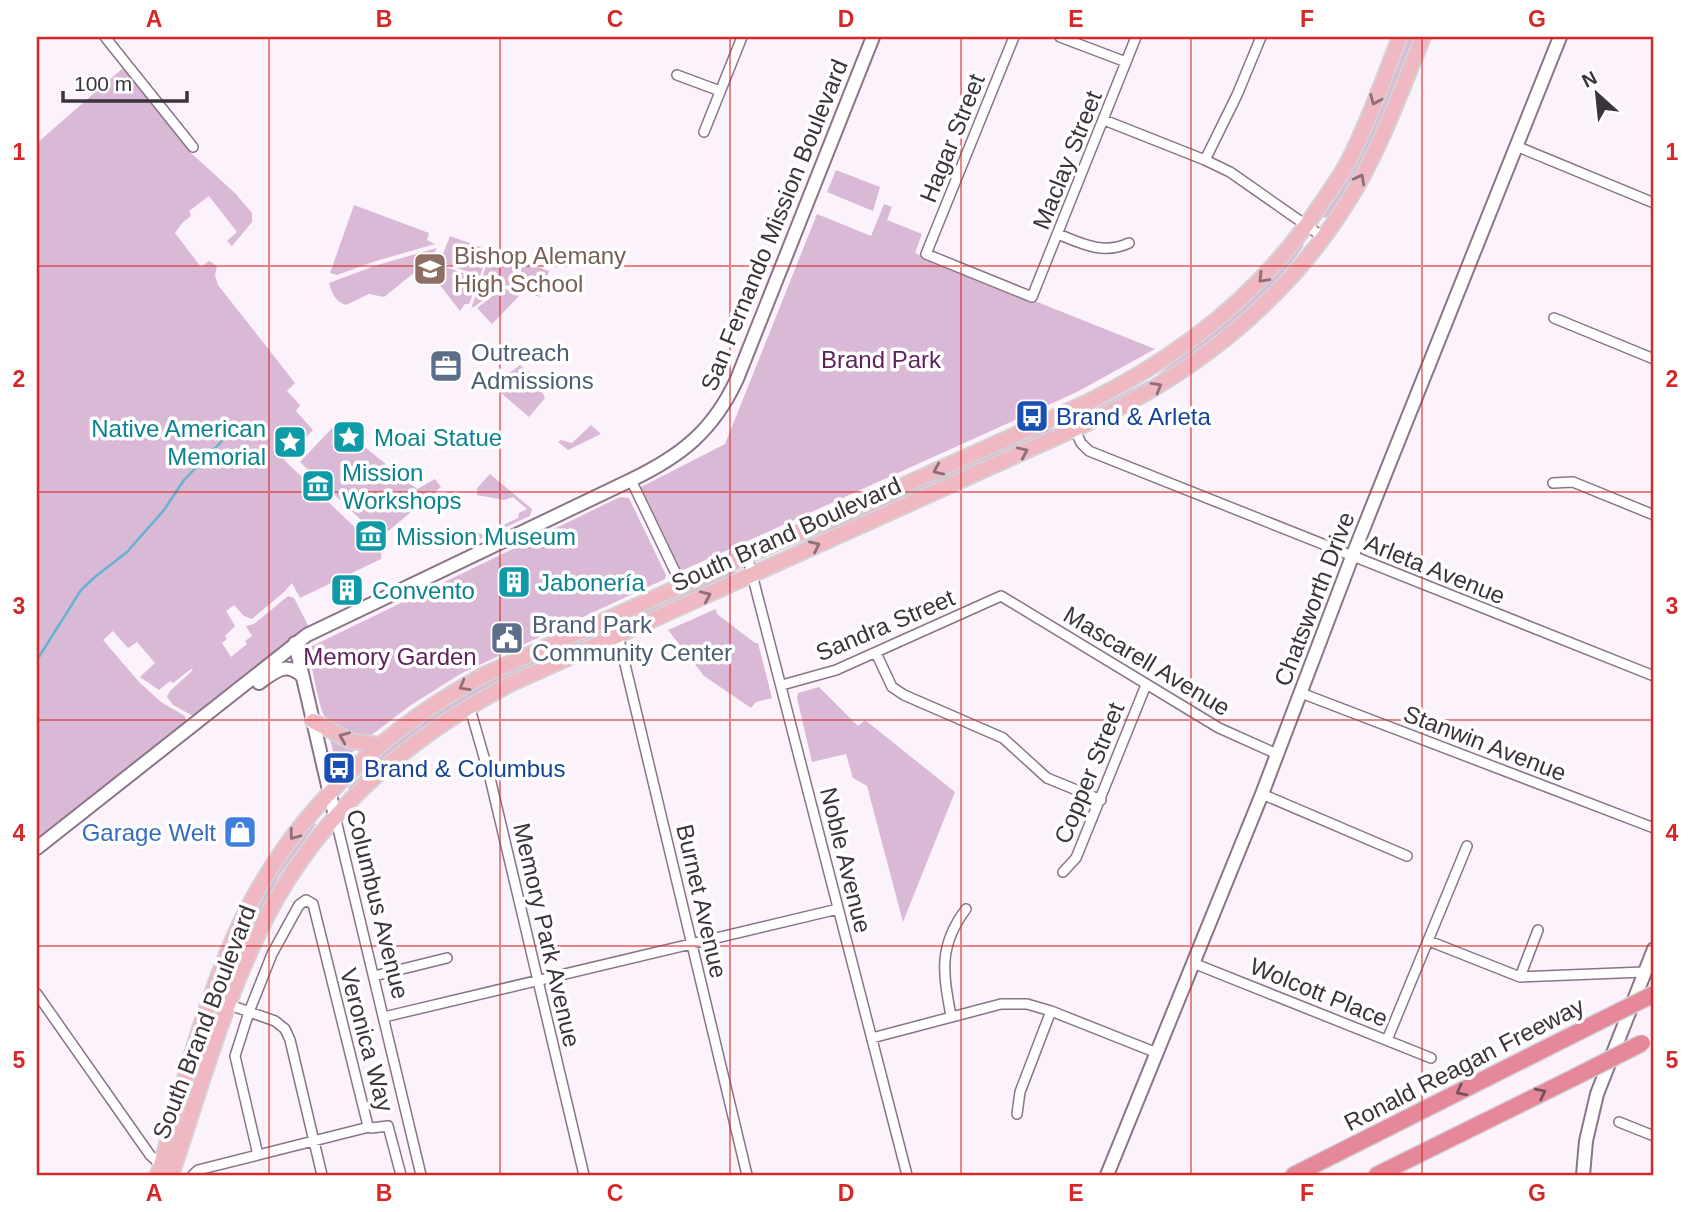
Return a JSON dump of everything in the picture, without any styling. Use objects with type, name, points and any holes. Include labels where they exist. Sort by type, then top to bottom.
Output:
[{"type":"highway","name":"Ronald Reagan Freeway","points":[[1294,1175],[1654,994]]},
{"type":"highway","points":[[1377,1175],[1648,1040]]},
{"type":"main road","name":"San Fernando Mission Boulevard","points":[[37,848],[295,643],[317,629],[631,480],[682,452],[710,424],[729,396],[873,37]]},
{"type":"main road","name":"South Brand Boulevard","points":[[164,1172],[210,998],[255,894],[293,836],[379,745],[422,712],[486,674],[1067,412],[1148,371],[1213,325],[1270,271],[1307,225],[1348,162],[1400,37]]},
{"type":"main road","name":"South Brand Boulevard","points":[[164,1172],[246,964],[274,903],[299,862],[361,787],[404,749],[469,705],[533,673],[1074,429],[1162,385],[1210,352],[1277,293],[1344,208],[1364,172],[1423,37]]},
{"type":"main road","name":"Chatsworth Drive","points":[[1107,1175],[1262,794],[1352,557],[1560,37]]},
{"type":"main road","name":"Columbus Avenue","points":[[295,643],[335,816]]},
{"type":"main road","points":[[224,700],[245,693],[279,669],[295,669],[303,677]]},
{"type":"main road","points":[[313,721],[344,738],[363,744],[379,745]]},
{"type":"main road","points":[[1584,1175],[1586,1141],[1597,1094],[1654,949]]},
{"type":"street","points":[[105,37],[193,147]]},
{"type":"street","points":[[704,132],[742,37]]},
{"type":"street","name":"Hagar Street","points":[[1014,37],[926,254],[1032,297]]},
{"type":"street","points":[[1060,37],[1126,62]]},
{"type":"street","name":"Maclay Street","points":[[1032,297],[1136,37]]},
{"type":"street","points":[[1205,160],[1237,95],[1261,37]]},
{"type":"street","points":[[677,75],[720,91]]},
{"type":"street","points":[[1104,120],[1205,160],[1250,185],[1323,237]]},
{"type":"street","points":[[1516,146],[1654,202]]},
{"type":"street","points":[[1058,234],[1093,248],[1113,249],[1129,243]]},
{"type":"street","points":[[1554,317],[1654,359]]},
{"type":"street","name":"Arleta Avenue","points":[[1067,412],[1081,443],[1088,451],[1654,676]]},
{"type":"street","points":[[631,480],[681,584]]},
{"type":"street","points":[[1553,483],[1573,482],[1654,515]]},
{"type":"street","name":"Noble Avenue","points":[[747,555],[907,1175]]},
{"type":"street","name":"Sandra Street","points":[[782,685],[836,670],[1001,596]]},
{"type":"street","name":"Mascarell Avenue","points":[[1001,596],[1219,728],[1277,754]]},
{"type":"street","name":"Burnet Avenue","points":[[618,635],[747,1175]]},
{"type":"street","points":[[876,653],[892,687],[904,695],[1003,738],[1047,778],[1101,800]]},
{"type":"street","name":"Copper Street","points":[[1063,872],[1076,858],[1146,685]]},
{"type":"street","name":"Stanwin Avenue","points":[[1301,693],[1654,828]]},
{"type":"street","name":"Memory Park Avenue","points":[[469,705],[490,778],[584,1175]]},
{"type":"street","points":[[1262,794],[1407,856]]},
{"type":"street","name":"Columbus Avenue","points":[[335,816],[421,1175]]},
{"type":"street","points":[[1387,1040],[1467,846]]},
{"type":"street","name":"Veronica Way","points":[[248,1012],[272,954],[299,905],[306,900],[313,905],[369,1127],[388,1126],[401,1175]]},
{"type":"street","points":[[384,1017],[838,909]]},
{"type":"street","points":[[951,1016],[943,975],[943,960],[953,925],[966,909]]},
{"type":"street","points":[[1520,977],[1538,930]]},
{"type":"street","points":[[1429,941],[1520,977],[1644,972]]},
{"type":"street","points":[[374,976],[447,958]]},
{"type":"street","name":"Wolcott Place","points":[[1193,963],[1431,1058]]},
{"type":"street","points":[[37,994],[164,1172]]},
{"type":"street","points":[[210,998],[275,1020],[285,1029],[290,1040],[321,1175]]},
{"type":"street","points":[[872,1038],[1001,1004],[1027,1004],[1157,1053]]},
{"type":"street","points":[[1017,1114],[1020,1092],[1051,1011]]},
{"type":"street","points":[[248,1012],[235,1056],[258,1155]]},
{"type":"street","points":[[1619,1122],[1654,1136]]},
{"type":"street","points":[[193,1175],[198,1170],[369,1127]]},
{"type":"green space","points":[[1407,37],[1418,37],[1364,163],[1332,213],[1325,218],[1321,215],[1384,96]]},
{"type":"green space","points":[[123,68],[191,153],[236,194],[252,213],[252,222],[232,246],[227,241],[237,232],[209,196],[189,211],[191,216],[175,233],[201,267],[209,261],[217,266],[215,275],[218,285],[295,383],[287,391],[300,405],[296,411],[313,430],[291,452],[286,448],[282,452],[287,457],[284,460],[381,552],[381,559],[300,598],[292,583],[252,619],[244,616],[234,605],[226,611],[235,626],[222,643],[231,657],[247,644],[245,641],[252,636],[246,626],[254,624],[288,596],[294,598],[309,627],[195,717],[173,705],[167,697],[193,670],[173,683],[170,681],[159,690],[140,677],[155,663],[137,642],[128,648],[113,631],[103,640],[139,682],[161,702],[185,716],[186,723],[37,840],[37,143]]},
{"type":"green space","points":[[836,170],[880,187],[873,211],[827,192]]},
{"type":"green space","name":"Brand Park","points":[[884,204],[892,207],[887,220],[922,234],[915,253],[1155,349],[1077,392],[681,571],[641,487],[725,444],[817,214],[871,236]]},
{"type":"green space","points":[[354,205],[429,233],[427,240],[435,244],[337,275],[330,273]]},
{"type":"green space","points":[[450,236],[489,250],[480,276],[440,262]]},
{"type":"green space","points":[[1301,243],[1304,245],[1299,253],[1259,303],[1187,363],[1091,416],[1090,412],[1093,410],[1155,377],[1215,330],[1259,290]]},
{"type":"green space","points":[[437,248],[430,260],[384,297],[369,294],[346,305],[337,299],[331,290],[329,283],[377,265]]},
{"type":"green space","points":[[492,251],[549,271],[540,297],[482,277]]},
{"type":"green space","points":[[438,264],[479,279],[469,304],[465,304],[460,311],[429,271]]},
{"type":"green space","points":[[481,280],[501,286],[473,308],[472,306]]},
{"type":"green space","points":[[503,288],[521,294],[492,324],[477,308]]},
{"type":"green space","points":[[520,365],[544,385],[542,391],[545,398],[529,417],[493,386]]},
{"type":"green space","points":[[336,424],[417,489],[435,479],[441,487],[380,538],[300,462]]},
{"type":"green space","points":[[591,425],[601,434],[568,450],[558,442],[561,440],[572,443]]},
{"type":"green space","points":[[1052,428],[1054,433],[772,559],[771,557],[824,531],[843,518],[1042,429]]},
{"type":"green space","points":[[490,474],[532,509],[530,516],[480,539],[477,532],[483,535],[518,518],[519,513],[527,509],[513,497],[504,500],[477,495],[477,488]]},
{"type":"green space","name":"Memory Garden","points":[[620,497],[629,498],[666,575],[665,579],[462,673],[411,705],[369,737],[345,732],[325,717],[316,686],[310,647]]},
{"type":"green space","points":[[734,569],[737,576],[508,680],[354,788],[348,788],[411,727],[500,673]]},
{"type":"green space","points":[[716,609],[717,614],[758,643],[772,698],[756,702],[751,708],[704,676],[668,630]]},
{"type":"green space","points":[[819,687],[858,726],[865,720],[955,792],[903,922],[867,786],[853,778],[846,754],[812,762],[797,698],[798,693]]},
{"type":"green space","points":[[333,737],[358,747],[337,767],[330,739]]},
{"type":"green space","points":[[316,824],[278,877],[227,992],[224,991],[238,947],[257,906],[306,828]]},
{"type":"green space","points":[[216,1013],[220,1016],[183,1123],[179,1122],[199,1049]]},
{"type":"waterway","points":[[37,660],[81,590],[127,552],[164,510],[184,480],[223,440],[243,426]]},
{"type":"place","name":"Bishop Alemany High School","points":[[430,269]]},
{"type":"place","name":"Outreach Admissions","points":[[446,366]]},
{"type":"place","name":"Brand & Arleta","points":[[1032,416]]},
{"type":"place","name":"Moai Statue","points":[[349,437]]},
{"type":"place","name":"Native American Memorial","points":[[290,442]]},
{"type":"place","name":"Mission Workshops","points":[[318,486]]},
{"type":"place","name":"Mission Museum","points":[[371,536]]},
{"type":"place","name":"Jabonería","points":[[514,582]]},
{"type":"place","name":"Convento","points":[[347,590]]},
{"type":"place","name":"Brand Park Community Center","points":[[507,638]]},
{"type":"place","name":"Brand & Columbus","points":[[339,768]]},
{"type":"place","name":"Garage Welt","points":[[240,832]]}]
